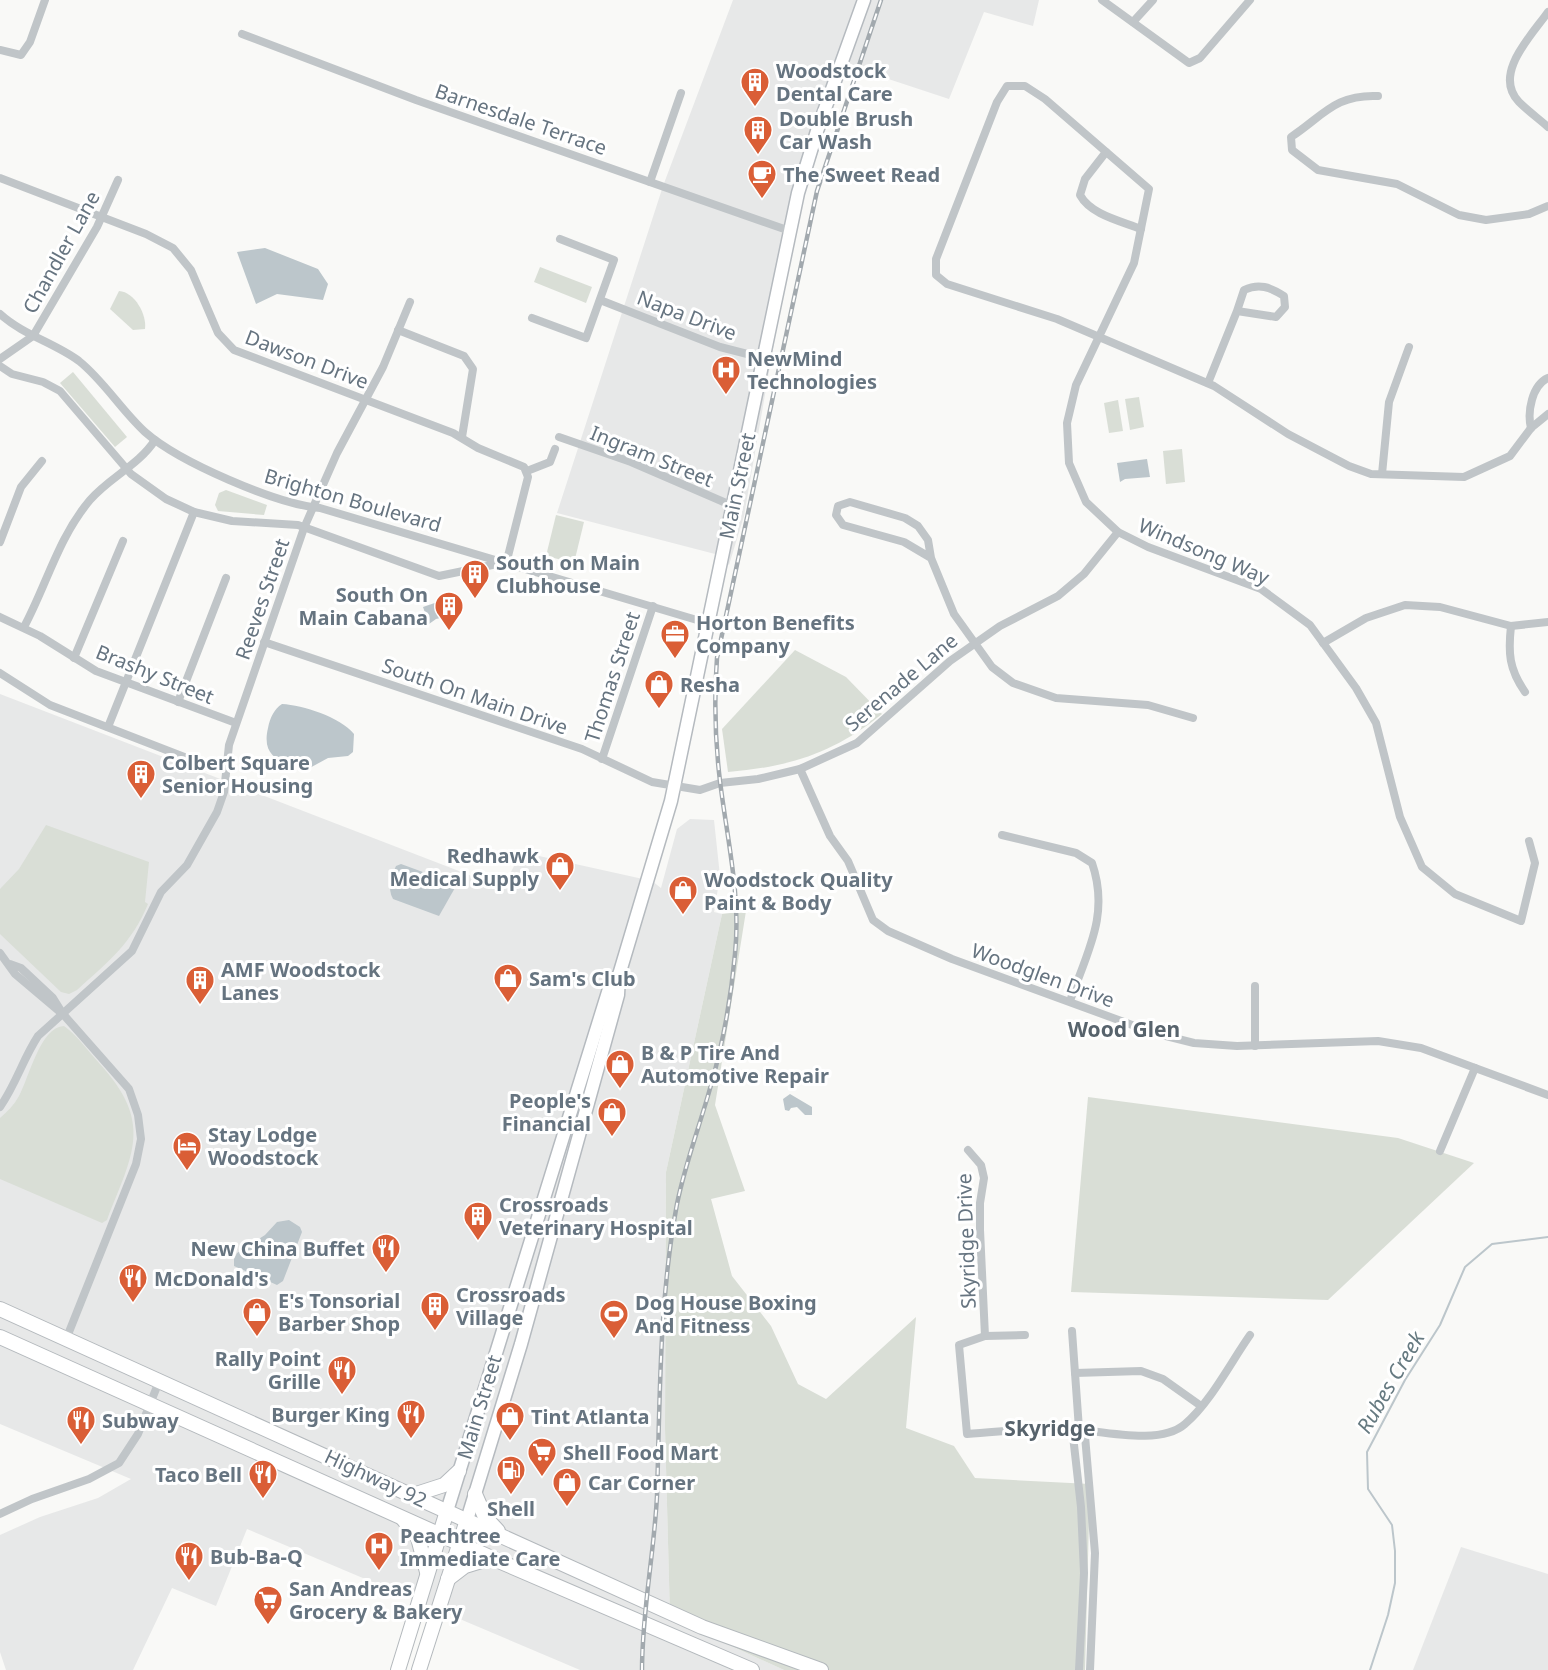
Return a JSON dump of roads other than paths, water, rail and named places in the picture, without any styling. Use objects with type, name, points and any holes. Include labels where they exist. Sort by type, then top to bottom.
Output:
[{"type":"main road","name":"Main Street","points":[[419,1670],[521,1344],[618,995],[619,975],[668,812],[790,231],[810,152],[861,1]]},
{"type":"main road","name":"Main Street","points":[[398,1670],[608,992],[619,975]]},
{"type":"main road","name":"Highway 92","points":[[0,1309],[160,1379],[723,1636],[821,1670]]},
{"type":"main road","name":"Highway 92","points":[[0,1337],[491,1558],[753,1670]]},
{"type":"main road","points":[[413,1495],[444,1485],[459,1471]]},
{"type":"main road","points":[[475,1494],[485,1517],[504,1536]]},
{"type":"main road","points":[[402,1518],[418,1538],[428,1575]]},
{"type":"main road","points":[[448,1580],[465,1566],[491,1558]]},
{"type":"main road","points":[[717,1654],[723,1636]]},
{"type":"street","points":[[0,50],[21,55],[30,42],[45,0]]},
{"type":"street","points":[[1102,0],[1183,60],[1195,62],[1250,0]]},
{"type":"street","points":[[1133,22],[1153,0]]},
{"type":"street","points":[[1548,12],[1512,64],[1510,81],[1517,101],[1548,127]]},
{"type":"street","name":"Barnesdale Terrace","points":[[242,34],[406,96],[790,231]]},
{"type":"street","name":"Windsong Way","points":[[1529,842],[1535,863],[1521,921],[1455,894],[1422,867],[1400,817],[1376,723],[1356,688],[1310,625],[1261,589],[1148,547],[1118,532],[1086,502],[1069,463],[1067,423],[1076,385],[1098,338],[1134,263],[1149,189],[1045,99],[1025,86],[1007,86],[996,102],[936,259],[936,275],[947,284],[1057,319],[1098,338],[1208,383],[1288,434],[1349,466],[1371,474],[1464,477],[1510,456],[1531,428],[1548,414]]},
{"type":"street","points":[[650,182],[681,93]]},
{"type":"street","points":[[1378,96],[1347,99],[1329,106],[1309,125],[1291,137],[1292,150],[1318,170],[1397,184],[1459,215],[1486,220],[1529,214],[1548,206]]},
{"type":"street","points":[[1106,152],[1085,179],[1080,195],[1085,204],[1141,229]]},
{"type":"street","name":"Dawson Drive","points":[[0,178],[165,243],[180,255],[195,279],[214,326],[222,340],[234,350],[462,437],[477,448],[519,464],[527,471]]},
{"type":"street","name":"Chandler Lane","points":[[0,359],[33,336],[101,218],[118,180]]},
{"type":"street","points":[[532,318],[586,338],[600,300],[614,260],[560,239]]},
{"type":"street","points":[[1208,383],[1244,290],[1253,285],[1271,287],[1284,296],[1285,307],[1276,317],[1237,311]]},
{"type":"street","name":"Napa Drive","points":[[600,300],[720,347],[763,358]]},
{"type":"street","name":"Reeves Street","points":[[0,1107],[20,1077],[28,1051],[38,1036],[132,951],[161,892],[187,865],[217,812],[224,792],[225,768],[236,723],[304,528],[410,302]]},
{"type":"street","name":"Brighton Boulevard","points":[[0,314],[33,336],[82,363],[132,420],[155,440],[184,458],[229,478],[312,507],[707,623]]},
{"type":"street","points":[[398,330],[464,356],[473,369],[462,437]]},
{"type":"street","points":[[1382,474],[1389,402],[1409,347]]},
{"type":"street","points":[[0,366],[12,374],[43,382],[60,391],[126,469],[154,491],[194,512],[224,520],[289,523],[439,576],[504,563],[528,477],[527,471],[550,462],[555,449]]},
{"type":"street","points":[[1531,428],[1534,395],[1541,382],[1548,378]]},
{"type":"street","name":"Ingram Street","points":[[559,437],[631,462],[733,506]]},
{"type":"street","points":[[24,627],[63,538],[91,499],[135,463],[155,440]]},
{"type":"street","points":[[0,542],[21,487],[42,461]]},
{"type":"street","points":[[931,558],[904,542],[843,525],[836,515],[838,506],[850,502],[912,521],[928,540],[931,558],[954,614],[974,643],[1002,676],[1034,692],[1071,700],[1148,705],[1193,718]]},
{"type":"street","points":[[108,728],[194,512]]},
{"type":"street","name":"Serenade Lane","points":[[673,787],[700,790],[720,783],[758,779],[800,769],[857,743],[938,670],[974,643],[1058,596],[1084,574],[1118,532]]},
{"type":"street","points":[[74,658],[123,541]]},
{"type":"street","points":[[178,702],[226,578]]},
{"type":"street","points":[[1323,643],[1366,618],[1405,605],[1440,608],[1511,626],[1548,622]]},
{"type":"street","name":"Thomas Street","points":[[602,759],[653,606]]},
{"type":"street","name":"Brashy Street","points":[[0,617],[24,627],[96,671],[236,723]]},
{"type":"street","points":[[1511,626],[1509,643],[1512,674],[1525,692]]},
{"type":"street","name":"South On Main Drive","points":[[264,642],[582,749],[643,778],[673,787]]},
{"type":"street","points":[[0,673],[50,705],[205,765],[225,768]]},
{"type":"street","name":"Woodglen Drive","points":[[800,769],[830,836],[849,861],[873,920],[888,932],[952,959],[1154,1033],[1194,1043],[1255,1046],[1378,1041],[1421,1048],[1548,1095]]},
{"type":"street","points":[[1002,835],[1076,853],[1092,863],[1099,888],[1100,914],[1070,1001]]},
{"type":"street","points":[[0,953],[10,964],[21,968],[53,998],[63,1014],[129,1089],[138,1115],[141,1139],[136,1164],[66,1338]]},
{"type":"street","points":[[1255,1046],[1256,986]]},
{"type":"street","points":[[1440,1151],[1475,1068]]},
{"type":"street","name":"Skyridge Drive","points":[[968,1150],[981,1165],[984,1178],[980,1221],[985,1336]]},
{"type":"street","points":[[1072,1331],[1079,1429],[1085,1436],[1095,1553],[1090,1670]]},
{"type":"street","name":"Skyridge Drive","points":[[1025,1335],[985,1336],[958,1345],[967,1434],[1079,1429]]},
{"type":"street","points":[[1079,1429],[1153,1435],[1185,1425],[1201,1406],[1250,1335]]},
{"type":"street","points":[[1075,1373],[1141,1371],[1163,1379],[1201,1406]]},
{"type":"street","points":[[0,1514],[32,1499],[89,1479],[119,1463],[132,1445],[160,1379]]},
{"type":"street","points":[[1079,1429],[1073,1436],[1084,1573],[1079,1670]]},
{"type":"street","points":[[1072,1670],[1079,1652]]},
{"type":"waterway","name":"Rubes Creek","points":[[1370,1670],[1388,1615],[1395,1583],[1395,1551],[1392,1525],[1368,1489],[1367,1452],[1405,1380],[1440,1325],[1465,1267],[1492,1244],[1548,1237]]},
{"type":"railway","points":[[642,1670],[657,1496],[661,1350],[671,1240],[680,1189],[719,1053],[729,1004],[735,954],[735,889],[716,735],[717,658],[817,191],[881,0]]},
{"type":"place","name":"Woodstock Dental Care","points":[[755,108]]},
{"type":"place","name":"Double Brush Car Wash","points":[[758,156]]},
{"type":"place","name":"The Sweet Read","points":[[762,200]]},
{"type":"place","name":"NewMind Technologies","points":[[726,396]]},
{"type":"place","name":"South on Main Clubhouse","points":[[475,600]]},
{"type":"place","name":"South On Main Cabana","points":[[449,632]]},
{"type":"place","name":"Horton Benefits Company","points":[[675,660]]},
{"type":"place","name":"Resha","points":[[659,710]]},
{"type":"place","name":"Colbert Square Senior Housing","points":[[141,800]]},
{"type":"place","name":"Redhawk Medical Supply","points":[[560,892]]},
{"type":"place","name":"Woodstock Quality Paint & Body","points":[[683,916]]},
{"type":"place","name":"Sam's Club","points":[[508,1004]]},
{"type":"place","name":"AMF Woodstock Lanes","points":[[200,1006]]},
{"type":"place","name":"B & P Tire And Automotive Repair","points":[[620,1090]]},
{"type":"place","name":"People's Financial","points":[[612,1138]]},
{"type":"place","name":"Stay Lodge Woodstock","points":[[187,1172]]},
{"type":"place","name":"Crossroads Veterinary Hospital","points":[[478,1242]]},
{"type":"place","name":"New China Buffet","points":[[386,1274]]},
{"type":"place","name":"McDonald's","points":[[133,1304]]},
{"type":"place","name":"Crossroads Village","points":[[435,1332]]},
{"type":"place","name":"E's Tonsorial Barber Shop","points":[[257,1338]]},
{"type":"place","name":"Dog House Boxing And Fitness","points":[[614,1340]]},
{"type":"place","name":"Rally Point Grille","points":[[342,1396]]},
{"type":"place","name":"Burger King","points":[[411,1440]]},
{"type":"place","name":"Tint Atlanta","points":[[510,1442]]},
{"type":"place","name":"Subway","points":[[81,1446]]},
{"type":"place","name":"Shell Food Mart","points":[[542,1478]]},
{"type":"place","name":"Shell","points":[[511,1496]]},
{"type":"place","name":"Taco Bell","points":[[263,1500]]},
{"type":"place","name":"Car Corner","points":[[567,1508]]},
{"type":"place","name":"Peachtree Immediate Care","points":[[379,1572]]},
{"type":"place","name":"Bub-Ba-Q","points":[[189,1582]]},
{"type":"place","name":"San Andreas Grocery & Bakery","points":[[268,1626]]},
{"type":"district","name":"Wood Glen","points":[[1124,1029]]},
{"type":"district","name":"Skyridge","points":[[1050,1428]]}]
